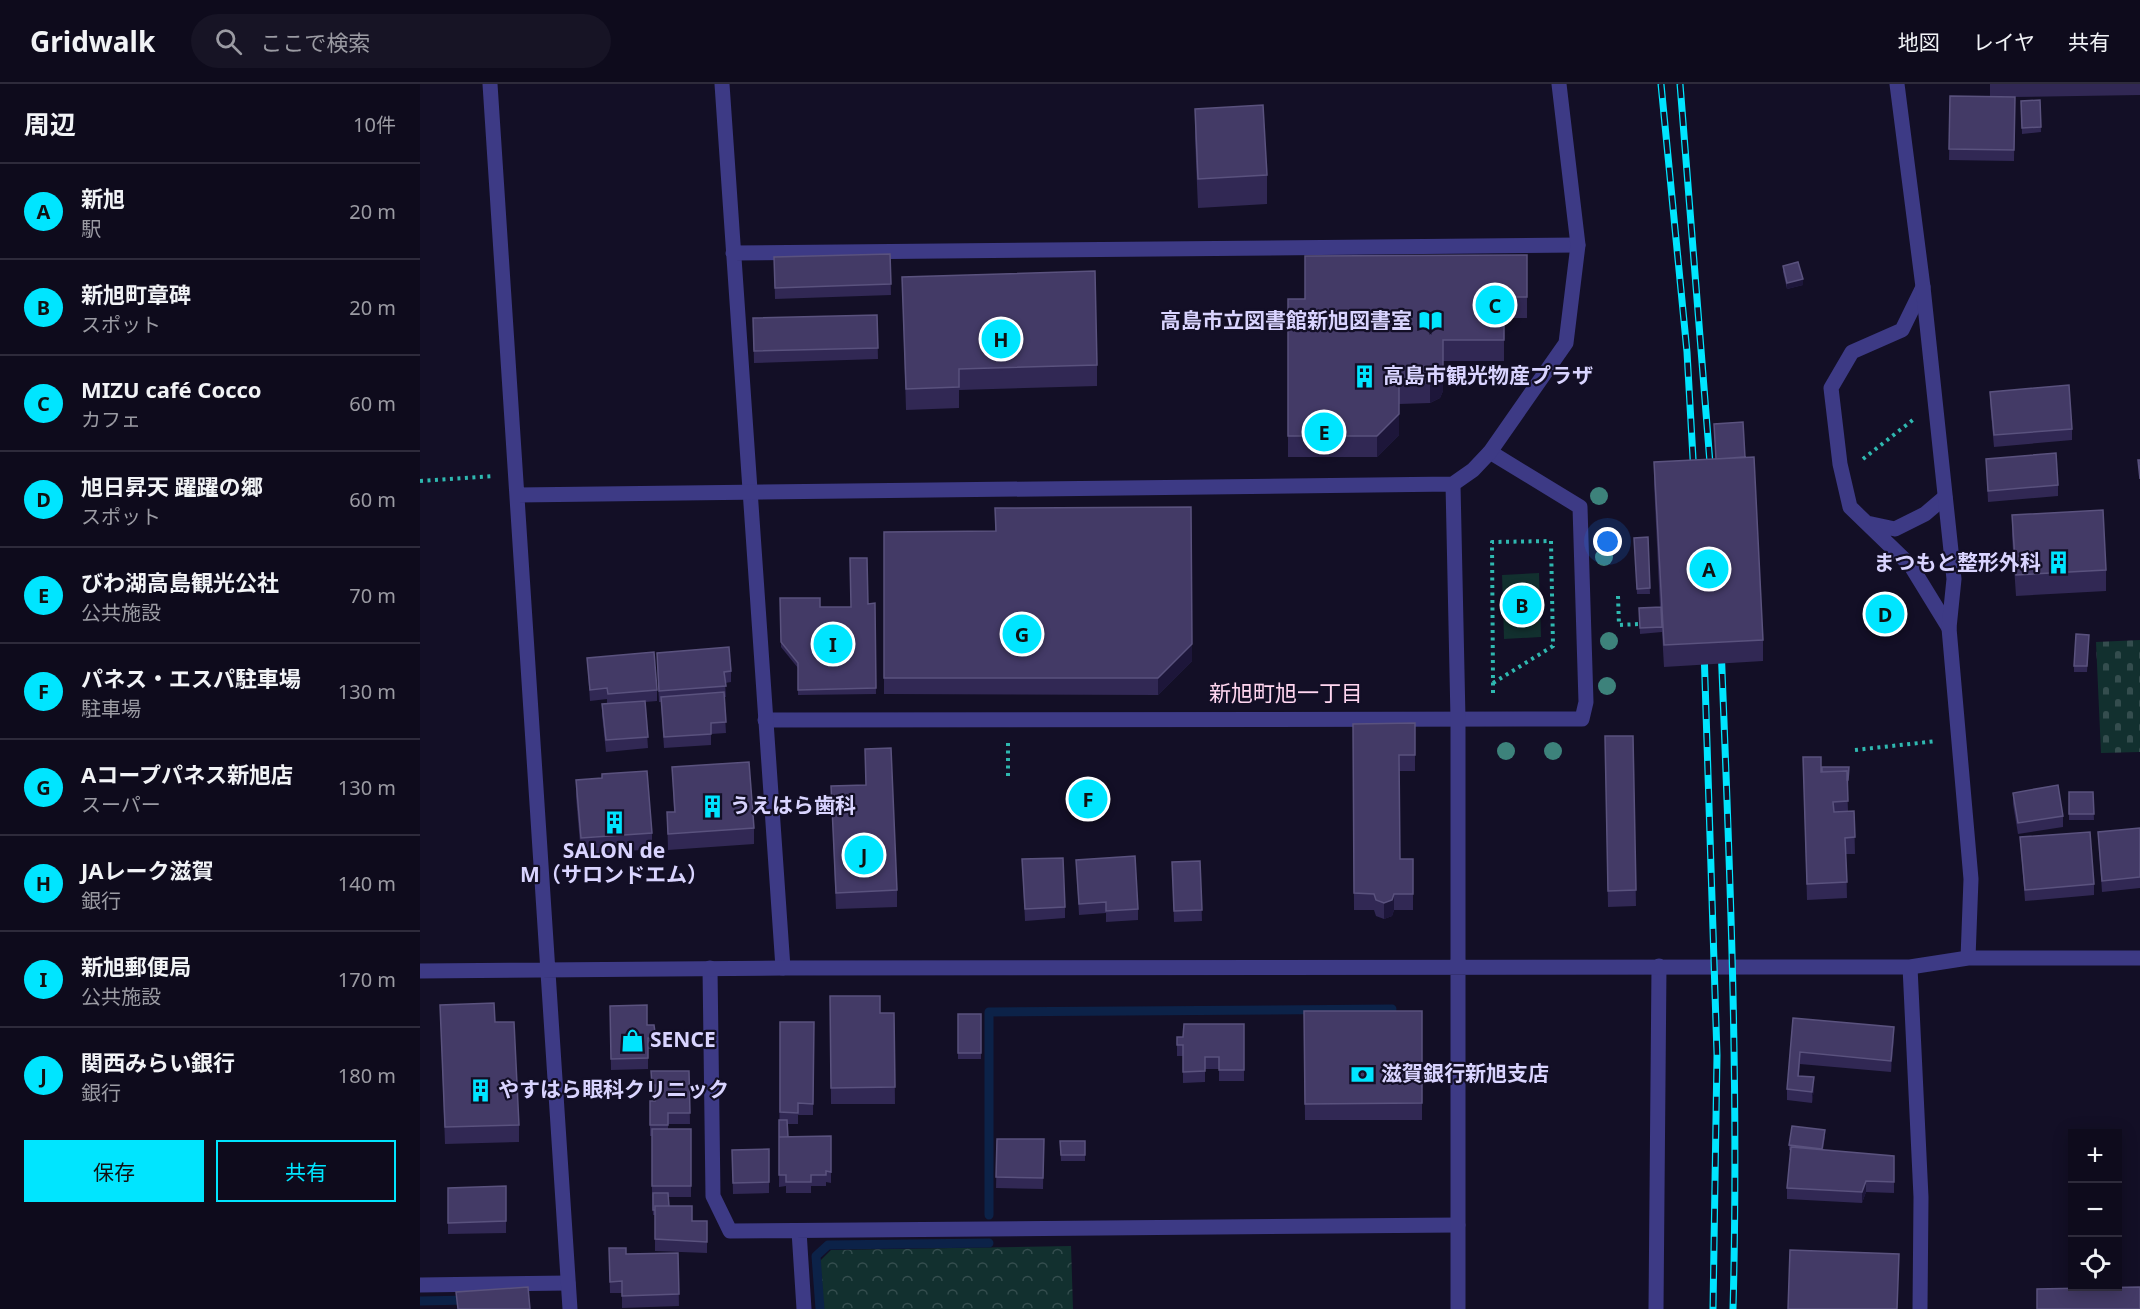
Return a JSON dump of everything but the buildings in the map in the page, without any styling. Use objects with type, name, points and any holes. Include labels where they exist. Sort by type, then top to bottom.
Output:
[{"type":"street","points":[[490,84],[570,1309]]},
{"type":"street","points":[[722,84],[783,968]]},
{"type":"street","points":[[517,495],[1453,484],[1473,470],[1490,452],[1566,343],[1578,245],[1559,84]]},
{"type":"street","points":[[1897,84],[1923,287],[1954,579],[1949,628],[1971,879],[1968,958]]},
{"type":"street","points":[[733,254],[1578,245]]},
{"type":"street","points":[[1923,287],[1902,330],[1852,352],[1831,388],[1840,464],[1850,507],[1911,566],[1949,628]]},
{"type":"street","points":[[765,720],[1582,718],[1586,702],[1580,507],[1490,452]]},
{"type":"street","points":[[1453,484],[1458,719],[1458,1309]]},
{"type":"street","points":[[1867,523],[1895,529],[1925,514],[1945,497]]},
{"type":"street","points":[[420,971],[710,968],[1910,966],[1968,958],[2140,958]]},
{"type":"street","points":[[1656,1309],[1659,966]]},
{"type":"street","points":[[1910,966],[1922,1197],[1920,1309]]},
{"type":"street","points":[[710,968],[713,1196],[730,1231],[1458,1225]]},
{"type":"street","points":[[799,1231],[804,1309]]},
{"type":"street","points":[[420,1285],[568,1283]]},
{"type":"path","points":[[1860,461],[1916,417]]},
{"type":"path","points":[[420,481],[515,474]]},
{"type":"path","points":[[1492,683],[1553,646],[1551,542],[1492,542],[1492,683],[1493,719]]},
{"type":"path","points":[[1618,596],[1619,625],[1640,624]]},
{"type":"path","points":[[1008,776],[1009,720]]},
{"type":"path","points":[[1855,750],[1959,739]]},
{"type":"green space","points":[[1539,573],[1541,637],[1504,639],[1502,575]]},
{"type":"green space","points":[[2140,640],[2140,752],[2101,753],[2096,642]]},
{"type":"green space","points":[[1071,1246],[1073,1309],[823,1309],[819,1262],[831,1250]]},
{"type":"waterway","points":[[989,1215],[989,1012],[1392,1009]]},
{"type":"waterway","points":[[820,1309],[816,1256],[828,1245],[989,1243]]},
{"type":"waterway","points":[[420,1301],[469,1300]]},
{"type":"railway","points":[[1661,84],[1687,352],[1694,476]]},
{"type":"railway","points":[[1680,84],[1711,476]]},
{"type":"railway","points":[[1721,646],[1734,1060],[1733,1309]]},
{"type":"railway","points":[[1704,649],[1717,1055],[1713,1309]]},
{"type":"place","name":"MIZU café Cocco","points":[[1495,305]]},
{"type":"place","name":"高島市立図書館新旭図書室","points":[[1430,321]]},
{"type":"place","name":"JAレーク滋賀","points":[[1001,339]]},
{"type":"place","name":"高島市観光物産プラザ","points":[[1365,376]]},
{"type":"place","name":"びわ湖高島観光公社","points":[[1324,432]]},
{"type":"place","name":"まつもと整形外科","points":[[2059,563]]},
{"type":"place","name":"新旭","points":[[1709,569]]},
{"type":"place","name":"新旭町章碑","points":[[1522,605]]},
{"type":"place","name":"旭日昇天 躍躍の郷","points":[[1885,614]]},
{"type":"place","name":"Aコープパネス新旭店","points":[[1022,634]]},
{"type":"place","name":"新旭郵便局","points":[[833,644]]},
{"type":"place","name":"パネス・エスパ駐車場","points":[[1088,799]]},
{"type":"place","name":"うえはら歯科","points":[[712,806]]},
{"type":"place","name":"SALON de M（サロンドエム）","points":[[614,823]]},
{"type":"place","name":"関西みらい銀行","points":[[864,855]]},
{"type":"place","name":"SENCE","points":[[632,1040]]},
{"type":"place","name":"滋賀銀行新旭支店","points":[[1363,1074]]},
{"type":"place","name":"やすはら眼科クリニック","points":[[480,1090]]},
{"type":"district","name":"新旭町旭一丁目","points":[[1286,693]]}]
